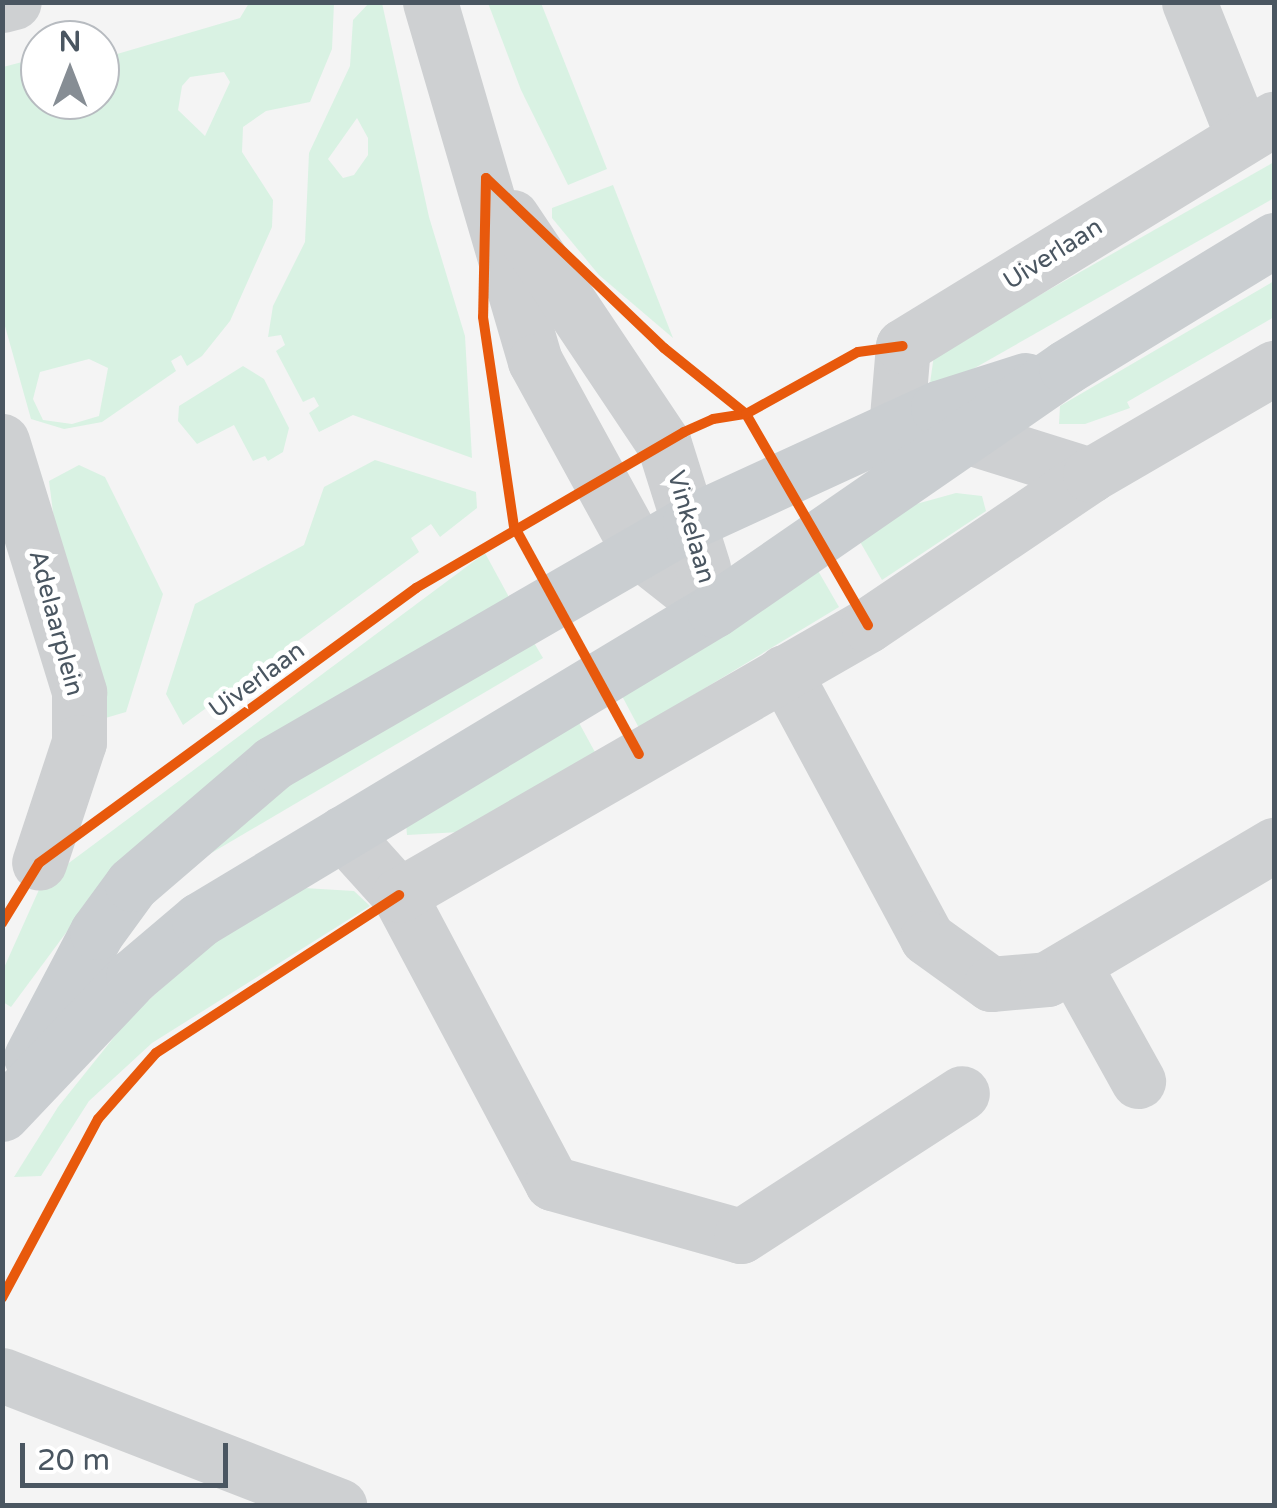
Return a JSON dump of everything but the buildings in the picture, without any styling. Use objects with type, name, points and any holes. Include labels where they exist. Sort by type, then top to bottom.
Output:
[{"type":"main road","points":[[2,1112],[132,976],[199,920],[714,610],[972,438],[1066,367],[1274,240]]},
{"type":"main road","points":[[2,1112],[97,932],[132,884],[184,834],[260,772],[336,723],[690,522],[896,429],[1066,367]]},
{"type":"street","points":[[2,5],[14,2]]},
{"type":"street","name":"Vinkelaan","points":[[430,2],[486,178],[535,361],[639,551],[714,610]]},
{"type":"street","points":[[1189,2],[1259,128]]},
{"type":"street","name":"Uiverlaan","points":[[896,429],[902,346],[1259,128]]},
{"type":"street","name":"Vinkelaan","points":[[486,178],[664,444],[714,610]]},
{"type":"street","points":[[398,895],[868,625],[1090,475],[1274,368]]},
{"type":"street","points":[[972,438],[1090,475]]},
{"type":"street","name":"Adelaarplein","points":[[2,442],[79,692],[80,742],[39,863]]},
{"type":"street","points":[[784,672],[927,938],[991,984],[1047,980],[1274,845]]},
{"type":"street","points":[[343,833],[398,895],[552,1183],[741,1236],[962,1094]]},
{"type":"street","points":[[1073,964],[1138,1081]]},
{"type":"street","points":[[2,1375],[340,1506]]},
{"type":"green space","points":[[249,3],[334,3],[332,49],[310,102],[266,111],[243,127],[242,152],[273,200],[272,227],[230,321],[202,356],[187,366],[181,355],[171,361],[176,371],[102,422],[64,429],[31,419],[3,319],[3,67],[20,63],[20,120],[120,120],[120,53],[240,18]],"holes":[[[224,72],[230,82],[205,136],[178,110],[182,86],[190,77]],[[89,359],[108,368],[99,416],[72,424],[43,420],[33,399],[40,372]]]},
{"type":"green space","points":[[369,3],[382,3],[429,217],[465,336],[472,458],[353,415],[319,432],[309,413],[319,406],[314,397],[303,402],[276,351],[285,345],[281,335],[268,337],[273,306],[305,242],[309,153],[350,66],[353,20]],"holes":[[[357,118],[368,138],[368,155],[354,175],[343,178],[328,159]]]},
{"type":"green space","points":[[488,3],[541,3],[607,169],[568,185],[521,90]]},
{"type":"green space","points":[[1274,162],[1274,198],[943,386],[930,383],[934,355]]},
{"type":"green space","points":[[613,185],[673,338],[599,275],[552,218],[552,208]]},
{"type":"green space","points":[[1274,281],[1274,317],[1127,402],[1130,408],[1085,424],[1059,424],[1060,406]]},
{"type":"green space","points":[[243,366],[264,379],[289,428],[283,452],[268,461],[265,456],[253,461],[234,425],[197,444],[178,421],[179,406]]},
{"type":"green space","points":[[375,460],[476,492],[477,508],[440,537],[431,524],[411,538],[419,552],[183,725],[166,694],[195,604],[304,545],[324,487]]},
{"type":"green space","points":[[79,465],[105,477],[163,594],[126,712],[102,719],[58,551],[49,481]]},
{"type":"green space","points":[[956,493],[982,496],[986,511],[882,580],[859,540],[909,506]]},
{"type":"green space","points":[[485,553],[510,599],[94,895],[11,1007],[3,1002],[3,970],[42,883]]},
{"type":"green space","points":[[817,569],[839,607],[639,728],[622,696]]},
{"type":"green space","points":[[530,636],[543,658],[191,865],[230,822]]},
{"type":"green space","points":[[578,721],[596,754],[460,832],[407,835],[406,824]]},
{"type":"green space","points":[[304,888],[354,891],[370,906],[152,1043],[89,1101],[41,1176],[14,1177],[58,1107],[131,1016],[222,934]]},
{"type":"cycle path","points":[[486,178],[483,317],[514,526],[639,754]]},
{"type":"cycle path","points":[[486,178],[664,348],[746,414],[868,625]]},
{"type":"cycle path","points":[[2,923],[39,863],[416,588],[684,432],[713,419],[746,414],[858,352],[903,346]]},
{"type":"cycle path","points":[[2,1298],[98,1119],[156,1053],[399,895]]}]
